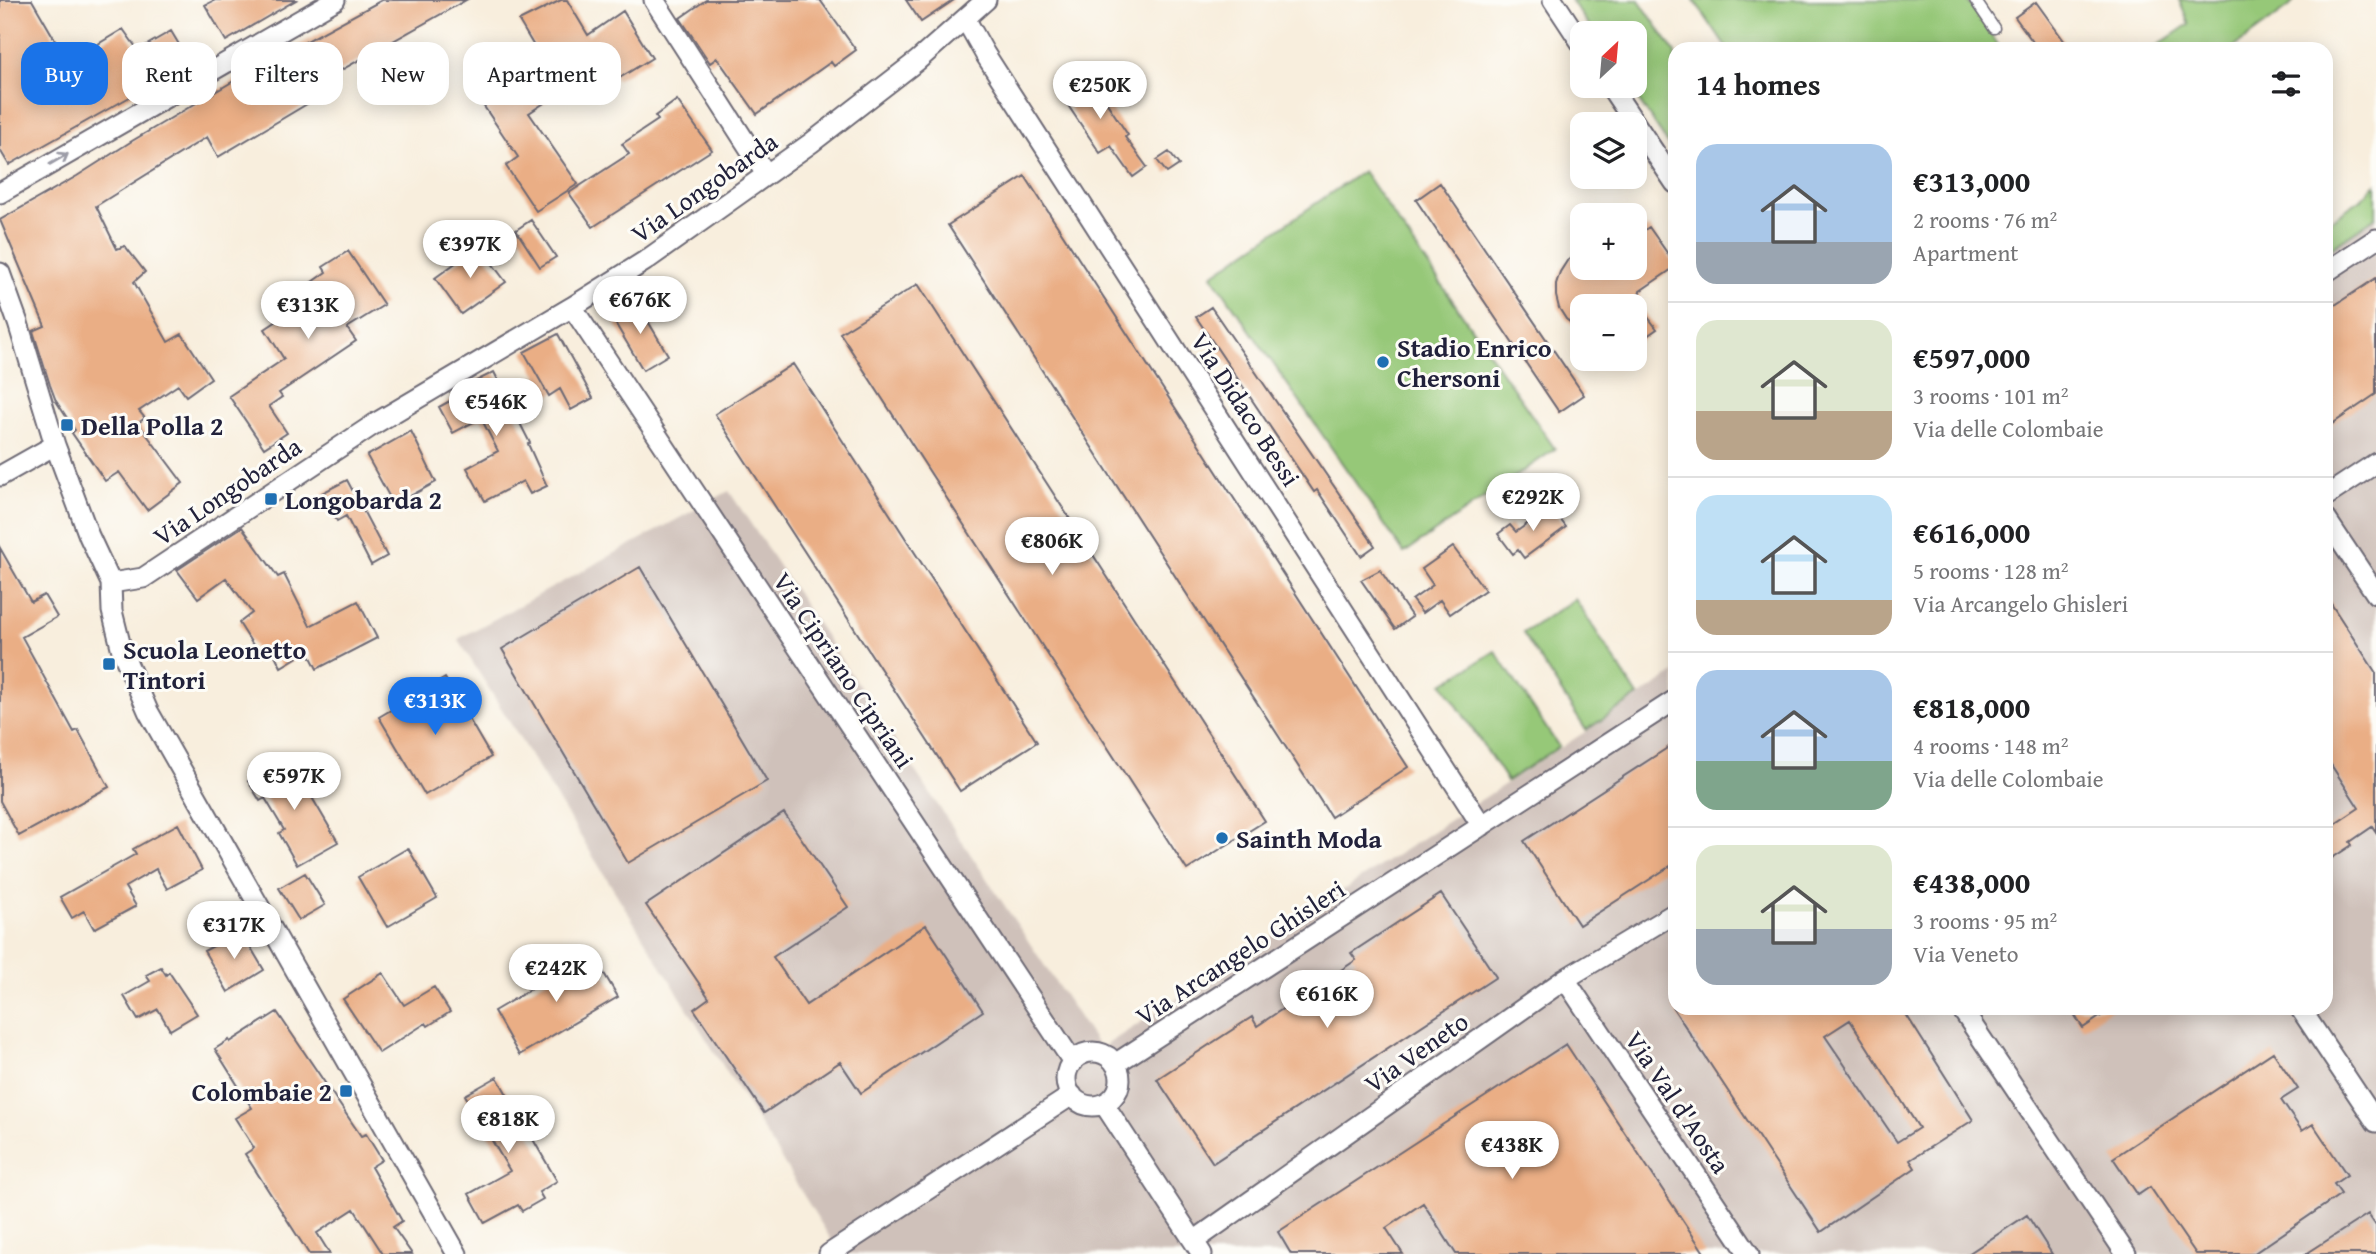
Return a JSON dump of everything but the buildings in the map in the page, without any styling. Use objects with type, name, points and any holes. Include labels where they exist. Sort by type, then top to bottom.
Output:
[{"type":"street","points":[[0,193],[335,0]]},
{"type":"street","points":[[654,0],[766,174]]},
{"type":"street","name":"Via Longobarda","points":[[111,583],[143,578],[376,423],[645,261],[822,134],[966,20],[986,0]]},
{"type":"street","points":[[1553,0],[1570,26]]},
{"type":"street","name":"Via Didaco Bessi","points":[[966,20],[985,54],[1482,826]]},
{"type":"street","points":[[1618,98],[1668,173]]},
{"type":"street","points":[[2333,267],[2376,239]]},
{"type":"street","points":[[0,273],[55,445],[89,536],[111,583],[112,611],[122,651],[148,711],[457,1254]]},
{"type":"street","name":"Via Cipriano Cipriani","points":[[572,307],[1073,1062]]},
{"type":"street","points":[[0,476],[55,445]]},
{"type":"street","points":[[2333,491],[2376,463]]},
{"type":"street","points":[[2333,530],[2376,594]]},
{"type":"street","name":"Via Arcangelo Ghisleri","points":[[1115,1064],[1668,705]]},
{"type":"street","name":"Via Veneto","points":[[1198,1247],[1565,979],[1668,917]]},
{"type":"street","name":"Via Val d'Aosta","points":[[1565,979],[1749,1254]]},
{"type":"street","points":[[1966,1015],[2126,1254]]},
{"type":"street","points":[[2305,1015],[2376,1122]]},
{"type":"street","points":[[1094,1052],[1110,1058],[1115,1064],[1119,1071],[1119,1087],[1111,1100],[1104,1104],[1087,1105],[1072,1095],[1067,1079],[1073,1062],[1079,1057],[1094,1052]]},
{"type":"street","points":[[829,1254],[1072,1095]]},
{"type":"street","points":[[1104,1104],[1198,1247]]},
{"type":"lane","points":[[1975,0],[1994,28]]},
{"type":"shaded area","points":[[2376,214],[2376,1254],[840,1254],[458,639],[729,491],[1100,1049],[1668,678],[1668,1015],[2333,1015],[2333,242]]},
{"type":"green space","points":[[1571,0],[1639,0],[1668,43],[1668,144],[1637,98],[1647,98],[1647,21],[1586,21]]},
{"type":"green space","points":[[1694,0],[1967,0],[1996,42],[1722,42]]},
{"type":"green space","points":[[2179,0],[2294,0],[2290,6],[2241,42],[2162,42],[2189,24]]},
{"type":"green space","name":"Stadio Enrico Chersoni","points":[[1363,171],[1555,449],[1404,553],[1212,275]]},
{"type":"green space","points":[[2376,184],[2376,217],[2333,246],[2333,218],[2360,200]]},
{"type":"green space","points":[[1575,599],[1638,696],[1586,730],[1523,633]]},
{"type":"green space","points":[[1495,651],[1559,747],[1507,781],[1443,684]]},
{"type":"place","name":"Stadio Enrico Chersoni","points":[[1383,362]]},
{"type":"place","name":"Della Polla 2","points":[[67,425]]},
{"type":"place","name":"Longobarda 2","points":[[271,499]]},
{"type":"place","name":"Scuola Leonetto Tintori","points":[[109,664]]},
{"type":"place","name":"Sainth Moda","points":[[1222,838]]},
{"type":"place","name":"Colombaie 2","points":[[346,1091]]}]
